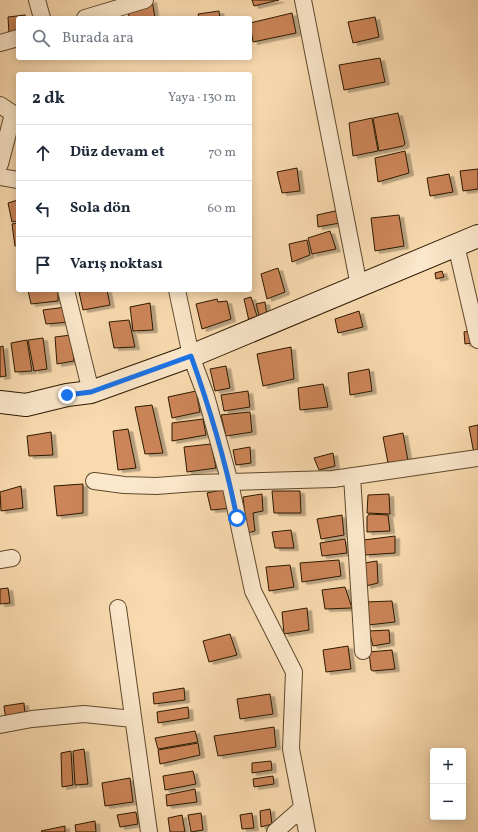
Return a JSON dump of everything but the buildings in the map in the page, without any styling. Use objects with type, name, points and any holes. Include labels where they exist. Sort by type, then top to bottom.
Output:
[{"type":"main road","points":[[0,402],[26,405],[67,395],[91,392],[191,356],[478,236]]},
{"type":"street","points":[[37,0],[41,16]]},
{"type":"street","points":[[92,16],[145,0]]},
{"type":"street","points":[[303,0],[359,286]]},
{"type":"street","points":[[0,43],[16,39]]},
{"type":"street","points":[[0,164],[10,112]]},
{"type":"street","points":[[0,177],[16,180]]},
{"type":"street","points":[[456,246],[478,340]]},
{"type":"street","points":[[66,292],[91,392]]},
{"type":"street","points":[[177,292],[191,356],[206,396],[230,483],[253,591],[294,672],[291,749],[307,832]]},
{"type":"street","points":[[94,481],[124,485],[156,486],[196,483],[332,479],[478,458]]},
{"type":"street","points":[[352,476],[364,651]]},
{"type":"street","points":[[118,608],[148,832]]},
{"type":"street","points":[[0,725],[32,719],[84,714],[133,719]]},
{"type":"street","points":[[275,832],[302,808]]},
{"type":"route","points":[[67,395],[91,392],[191,356],[206,396],[230,483],[237,518]]}]
